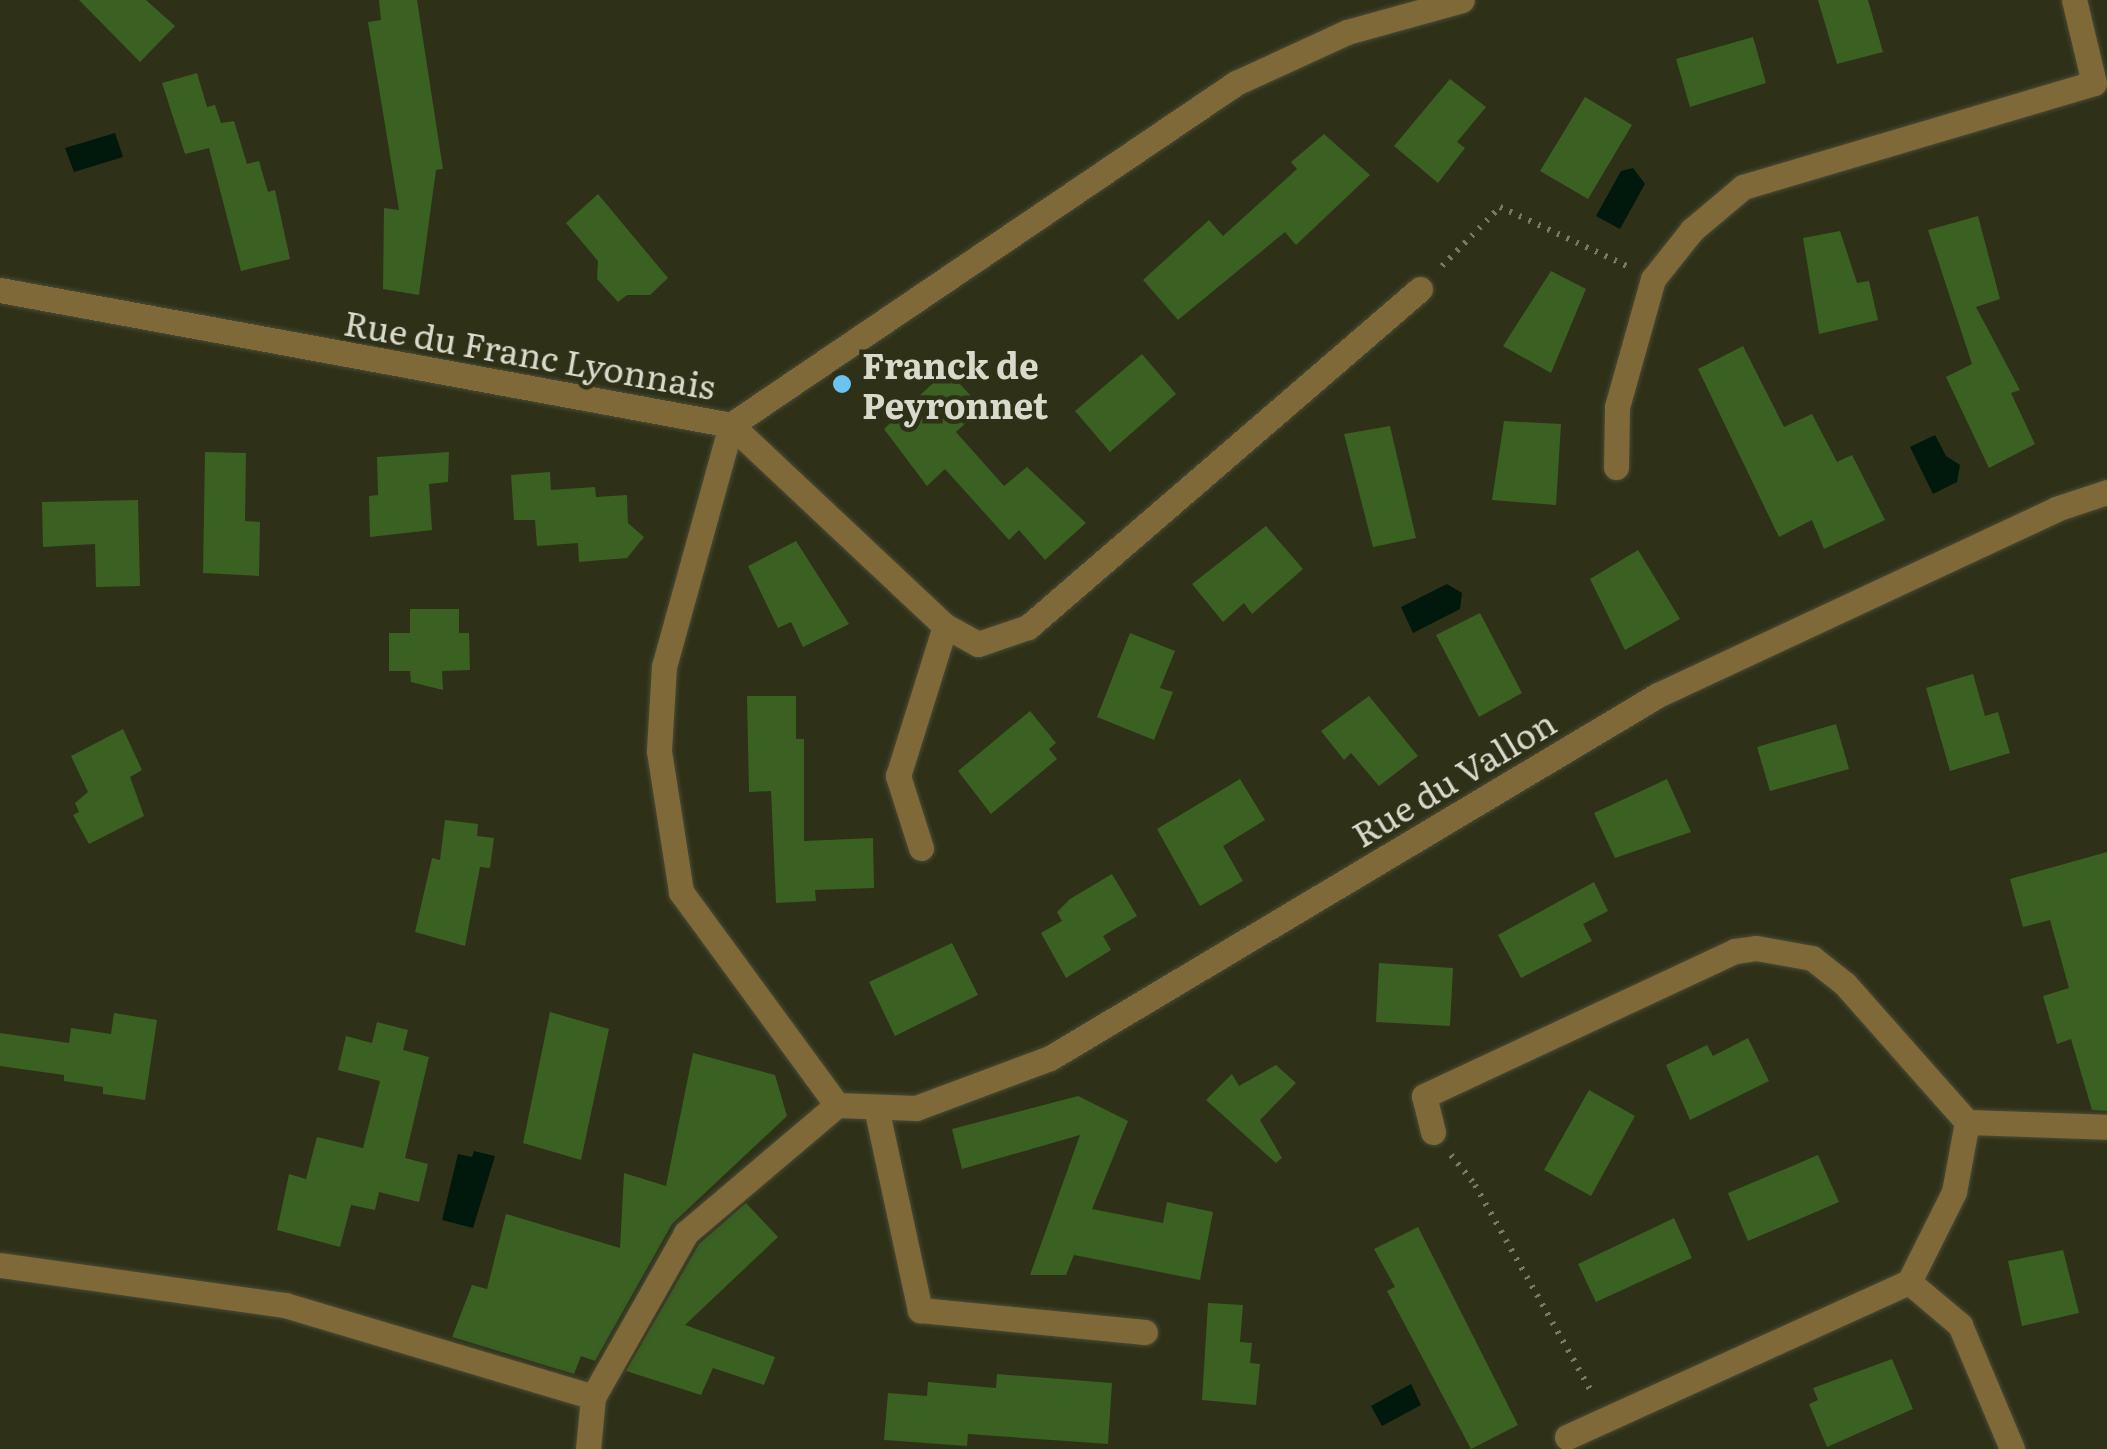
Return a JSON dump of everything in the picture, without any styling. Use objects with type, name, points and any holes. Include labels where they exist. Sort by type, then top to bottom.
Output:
[{"type":"street","points":[[1420,289],[1028,628],[978,644],[945,626],[732,425],[1236,83],[1347,32],[1462,0]]},
{"type":"street","points":[[1616,467],[1617,406],[1654,279],[1692,230],[1743,187],[2100,86],[2074,0]]},
{"type":"street","name":"Rue du Franc Lyonnais","points":[[0,290],[732,425],[664,666],[658,750],[681,892],[837,1105]]},
{"type":"street","name":"Rue du Vallon","points":[[837,1105],[916,1108],[1050,1058],[1658,695],[2056,509],[2107,492]]},
{"type":"street","points":[[921,848],[898,776],[945,626]]},
{"type":"street","points":[[1433,1132],[1424,1096],[1735,951],[1756,948],[1812,958],[1845,984],[1967,1122],[2107,1127]]},
{"type":"street","points":[[588,1449],[592,1397],[686,1233],[837,1105]]},
{"type":"street","points":[[876,1107],[920,1310],[1146,1332]]},
{"type":"street","points":[[1567,1437],[1909,1282],[1954,1192],[1967,1122]]},
{"type":"street","points":[[0,1265],[285,1305],[592,1397]]},
{"type":"street","points":[[1909,1282],[1960,1325],[2012,1449]]},
{"type":"path","points":[[1420,289],[1500,207],[1654,279]]},
{"type":"path","points":[[1475,1185],[1607,1420]]},
{"type":"shaded area","points":[[115,133],[123,157],[74,172],[65,148]]},
{"type":"shaded area","points":[[1633,168],[1645,184],[1620,229],[1596,216],[1621,171]]},
{"type":"shaded area","points":[[1935,435],[1946,456],[1960,465],[1957,482],[1933,494],[1910,447]]},
{"type":"shaded area","points":[[1447,584],[1462,593],[1460,609],[1413,633],[1401,607]]},
{"type":"shaded area","points":[[474,1151],[495,1156],[473,1228],[442,1220],[458,1154],[472,1157]]},
{"type":"shaded area","points":[[1411,1384],[1421,1405],[1382,1426],[1371,1406]]},
{"type":"building","points":[[79,0],[146,0],[175,26],[140,62]]},
{"type":"building","points":[[379,0],[417,0],[443,169],[436,170],[419,295],[383,289],[384,208],[399,210],[368,22],[381,20]]},
{"type":"building","points":[[1818,0],[1868,0],[1883,52],[1837,64]]},
{"type":"building","points":[[1753,37],[1766,83],[1690,107],[1676,59]]},
{"type":"building","points":[[197,73],[207,107],[215,105],[221,123],[234,121],[247,164],[259,161],[268,192],[275,190],[290,259],[241,271],[209,148],[185,154],[162,83]]},
{"type":"building","points":[[1450,79],[1486,107],[1457,142],[1465,148],[1438,183],[1394,146]]},
{"type":"building","points":[[1585,97],[1632,125],[1588,199],[1540,171]]},
{"type":"building","points":[[1324,134],[1370,175],[1296,245],[1285,232],[1178,320],[1143,280],[1209,220],[1223,236],[1297,169],[1291,162]]},
{"type":"building","points":[[598,194],[668,278],[650,295],[627,295],[618,302],[597,279],[598,261],[566,223]]},
{"type":"building","points":[[1978,216],[2000,299],[1976,307],[2020,390],[2011,393],[2035,444],[1989,468],[1946,377],[1972,364],[1928,230]]},
{"type":"building","points":[[1840,231],[1857,283],[1869,281],[1878,320],[1819,334],[1803,238]]},
{"type":"building","points":[[1551,271],[1586,289],[1551,373],[1503,346]]},
{"type":"building","points":[[1743,346],[1784,427],[1812,414],[1837,462],[1852,455],[1885,520],[1824,549],[1812,520],[1779,537],[1698,369]]},
{"type":"building","points":[[1142,354],[1176,394],[1110,452],[1075,411]]},
{"type":"building","points":[[947,370],[982,408],[956,432],[1004,486],[1027,467],[1086,523],[1045,560],[1019,530],[1009,540],[945,469],[927,486],[884,429]]},
{"type":"building","points":[[1504,421],[1561,424],[1556,505],[1492,500]]},
{"type":"building","points":[[1390,426],[1416,538],[1373,547],[1344,434]]},
{"type":"building","points":[[205,452],[246,453],[245,521],[260,522],[259,576],[203,573]]},
{"type":"building","points":[[449,452],[448,482],[429,484],[432,530],[370,537],[369,496],[378,495],[377,457]]},
{"type":"building","points":[[550,472],[551,490],[595,487],[596,497],[627,495],[628,523],[644,537],[627,558],[579,562],[578,543],[537,546],[535,520],[514,520],[511,475]]},
{"type":"building","points":[[138,500],[140,586],[96,587],[95,544],[43,547],[42,502]]},
{"type":"building","points":[[1266,526],[1303,569],[1252,614],[1244,603],[1223,622],[1192,584]]},
{"type":"building","points":[[796,541],[849,624],[803,647],[791,622],[778,628],[748,566]]},
{"type":"building","points":[[1638,550],[1680,619],[1625,650],[1590,579]]},
{"type":"building","points":[[410,609],[459,609],[459,633],[469,633],[470,670],[442,671],[443,690],[411,682],[410,671],[389,671],[389,633],[410,633]]},
{"type":"building","points":[[1480,613],[1522,693],[1479,717],[1436,635]]},
{"type":"building","points":[[1130,633],[1175,651],[1160,688],[1173,692],[1154,740],[1097,717]]},
{"type":"building","points":[[1973,674],[1985,716],[1998,712],[2010,753],[1950,771],[1926,688]]},
{"type":"building","points":[[747,696],[796,696],[796,739],[804,739],[804,841],[873,838],[874,888],[815,890],[816,901],[776,903],[771,791],[749,792]]},
{"type":"building","points":[[1369,696],[1418,756],[1379,786],[1351,753],[1344,760],[1321,731]]},
{"type":"building","points":[[1030,711],[1056,743],[1049,749],[1057,759],[991,814],[958,771]]},
{"type":"building","points":[[1836,724],[1849,769],[1770,791],[1757,747]]},
{"type":"building","points":[[123,729],[142,770],[130,777],[144,816],[89,844],[73,815],[79,812],[75,803],[88,792],[71,756]]},
{"type":"building","points":[[1240,779],[1265,820],[1223,846],[1243,881],[1200,906],[1157,829]]},
{"type":"building","points":[[1667,779],[1691,832],[1615,858],[1594,813]]},
{"type":"building","points":[[445,820],[478,824],[477,836],[494,838],[490,868],[480,867],[465,946],[415,932],[432,858],[440,860]]},
{"type":"building","points":[[2107,852],[2107,1111],[2092,1110],[2071,1039],[2057,1044],[2043,996],[2069,988],[2050,920],[2023,927],[2010,879]]},
{"type":"building","points":[[1112,874],[1137,916],[1103,936],[1111,950],[1066,978],[1041,933],[1062,921],[1057,912],[1070,899]]},
{"type":"building","points":[[1594,882],[1608,911],[1583,924],[1592,941],[1521,978],[1498,935]]},
{"type":"building","points":[[952,943],[978,995],[895,1036],[869,982]]},
{"type":"building","points":[[1379,963],[1453,968],[1450,1026],[1376,1022]]},
{"type":"building","points":[[550,1012],[609,1029],[581,1160],[523,1143]]},
{"type":"building","points":[[114,1013],[157,1020],[145,1100],[103,1094],[103,1087],[64,1081],[64,1075],[0,1066],[0,1033],[69,1043],[71,1028],[111,1034]]},
{"type":"building","points":[[377,1022],[408,1030],[403,1050],[429,1057],[405,1158],[428,1164],[419,1202],[379,1192],[375,1210],[351,1205],[340,1247],[277,1230],[289,1174],[306,1179],[317,1137],[363,1148],[380,1081],[338,1070],[346,1036],[372,1043]]},
{"type":"building","points":[[1748,1038],[1769,1081],[1690,1120],[1666,1065],[1707,1045],[1713,1056]]},
{"type":"building","points":[[693,1053],[775,1075],[787,1116],[672,1224],[595,1361],[581,1356],[574,1374],[452,1337],[472,1285],[487,1289],[506,1214],[620,1248],[624,1173],[666,1186]]},
{"type":"building","points":[[1276,1065],[1296,1083],[1260,1120],[1282,1158],[1276,1163],[1206,1100],[1232,1074],[1239,1086]]},
{"type":"building","points":[[1589,1090],[1635,1116],[1591,1196],[1544,1170]]},
{"type":"building","points":[[1078,1096],[1128,1121],[1092,1209],[1163,1223],[1167,1202],[1213,1212],[1200,1280],[1074,1255],[1066,1275],[1030,1275],[1080,1135],[962,1169],[952,1129]]},
{"type":"building","points":[[1818,1155],[1839,1202],[1748,1241],[1728,1193]]},
{"type":"building","points":[[746,1203],[778,1237],[685,1325],[775,1357],[764,1385],[713,1368],[701,1395],[626,1371],[699,1244]]},
{"type":"building","points":[[1674,1218],[1692,1258],[1596,1302],[1578,1264]]},
{"type":"building","points":[[1418,1227],[1518,1425],[1471,1449],[1387,1291],[1395,1287],[1374,1249]]},
{"type":"building","points":[[2063,1250],[2079,1313],[2022,1326],[2008,1261]]},
{"type":"building","points":[[1208,1303],[1243,1305],[1240,1342],[1252,1343],[1250,1363],[1260,1364],[1256,1405],[1202,1400]]},
{"type":"building","points":[[1892,1359],[1913,1409],[1827,1447],[1809,1404],[1818,1400],[1813,1388]]},
{"type":"building","points":[[997,1374],[1112,1383],[1108,1444],[968,1434],[967,1446],[884,1440],[888,1393],[927,1396],[928,1382],[996,1388]]},
{"type":"place","name":"Franck de Peyronnet","points":[[842,384]]}]
